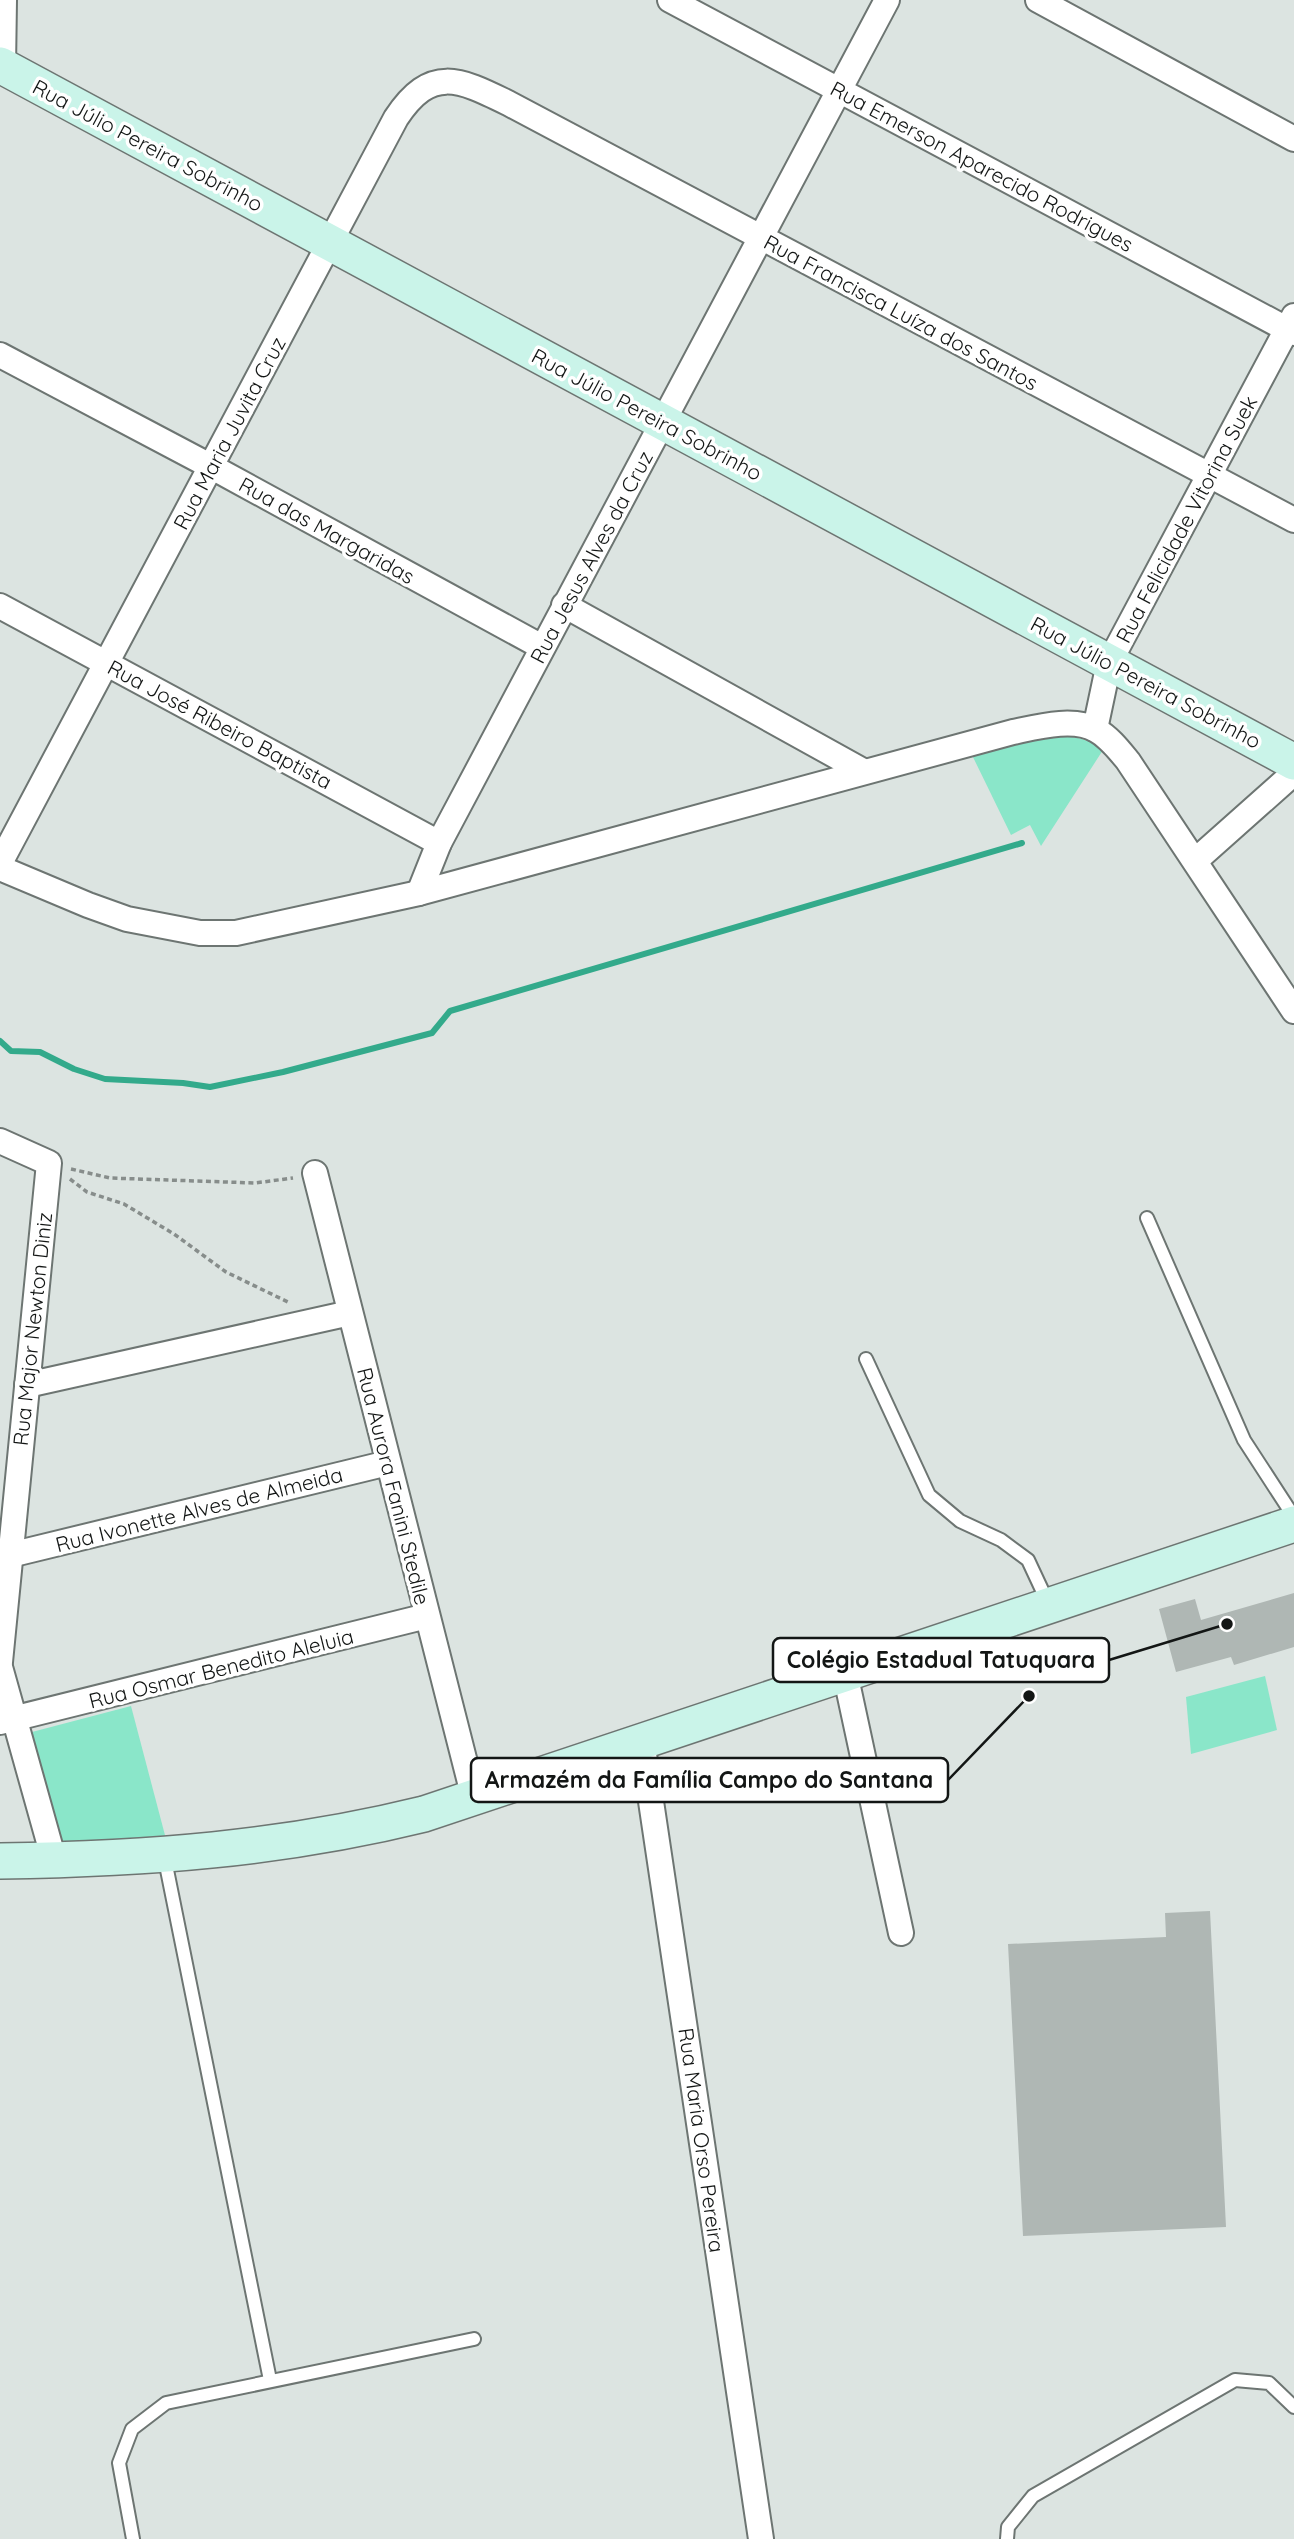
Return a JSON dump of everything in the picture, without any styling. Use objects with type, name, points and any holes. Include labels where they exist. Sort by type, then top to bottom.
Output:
[{"type":"main road","name":"Rua Júlio Pereira Sobrinho","points":[[2,66],[1294,762]]},
{"type":"main road","points":[[0,1860],[164,1855],[242,1848],[368,1828],[474,1798],[1294,1524]]},
{"type":"street","points":[[2,66],[4,0]]},
{"type":"street","name":"Rua Emerson Aparecido Rodrigues","points":[[670,0],[1292,326]]},
{"type":"street","name":"Rua Jesus Alves da Cruz","points":[[419,893],[439,843],[541,647],[887,0]]},
{"type":"street","points":[[1038,0],[1294,139]]},
{"type":"street","name":"Rua Maria Juvita Cruz","points":[[0,866],[396,118],[414,94],[442,80],[456,81],[508,103]]},
{"type":"street","name":"Rua Francisca Luíza dos Santos","points":[[508,103],[1294,520]]},
{"type":"street","name":"Rua Felicidade Vitorina Suek","points":[[1095,729],[1109,663],[1292,326]]},
{"type":"street","name":"Rua das Margaridas","points":[[0,355],[212,467],[541,647]]},
{"type":"street","points":[[564,605],[863,771]]},
{"type":"street","name":"Rua José Ribeiro Baptista","points":[[0,606],[439,843]]},
{"type":"street","points":[[0,866],[88,905],[127,919],[200,933],[236,933],[419,893],[863,771],[1037,727],[1080,725],[1095,729],[1113,743],[1128,761],[1294,1011]]},
{"type":"street","points":[[1195,861],[1294,773]]},
{"type":"street","points":[[0,1141],[48,1163]]},
{"type":"street","name":"Rua Major Newton Diniz","points":[[48,1163],[0,1665],[7,1721],[54,1860]]},
{"type":"street","name":"Rua Aurora Fanini Stedile","points":[[315,1173],[474,1798]]},
{"type":"street","points":[[27,1385],[350,1312]]},
{"type":"street","name":"Rua Ivonette Alves de Almeida","points":[[10,1555],[388,1462]]},
{"type":"street","name":"Rua Osmar Benedito Aleluia","points":[[7,1721],[428,1616]]},
{"type":"street","points":[[845,1673],[901,1933]]},
{"type":"street","name":"Rua Maria Orso Pereira","points":[[642,1741],[761,2539]]},
{"type":"lane","points":[[1147,1217],[1244,1440],[1294,1517]]},
{"type":"lane","points":[[866,1359],[929,1495],[960,1521],[1001,1540],[1028,1560],[1049,1606]]},
{"type":"lane","points":[[164,1855],[270,2379]]},
{"type":"lane","points":[[133,2539],[119,2463],[132,2429],[166,2403],[270,2379],[474,2339]]},
{"type":"lane","points":[[1007,2539],[1008,2527],[1033,2496],[1235,2380],[1269,2383],[1294,2407]]},
{"type":"path","points":[[48,1163],[94,1175],[124,1178],[255,1183],[280,1181],[315,1173]]},
{"type":"path","points":[[48,1163],[87,1192],[124,1204],[174,1234],[226,1272],[324,1318]]},
{"type":"green space","points":[[1062,736],[1084,740],[1103,750],[1041,846],[1030,825],[1011,835],[972,755],[1030,740]]},
{"type":"green space","points":[[1265,1676],[1277,1730],[1191,1754],[1186,1697]]},
{"type":"green space","points":[[131,1706],[166,1839],[63,1844],[32,1732]]},
{"type":"building","points":[[1294,1593],[1294,1647],[1234,1665],[1231,1657],[1176,1672],[1159,1609],[1195,1599],[1201,1620]]},
{"type":"building","points":[[1210,1911],[1226,2227],[1023,2236],[1008,1944],[1166,1937],[1165,1913]]},
{"type":"waterway","points":[[0,1041],[11,1051],[40,1052],[74,1069],[105,1079],[210,1087],[283,1072],[432,1033],[450,1011],[1022,843]]},
{"type":"place","name":"Colégio Estadual Tatuquara","points":[[1227,1624]]},
{"type":"place","name":"Armazém da Família Campo do Santana","points":[[1029,1696]]}]
